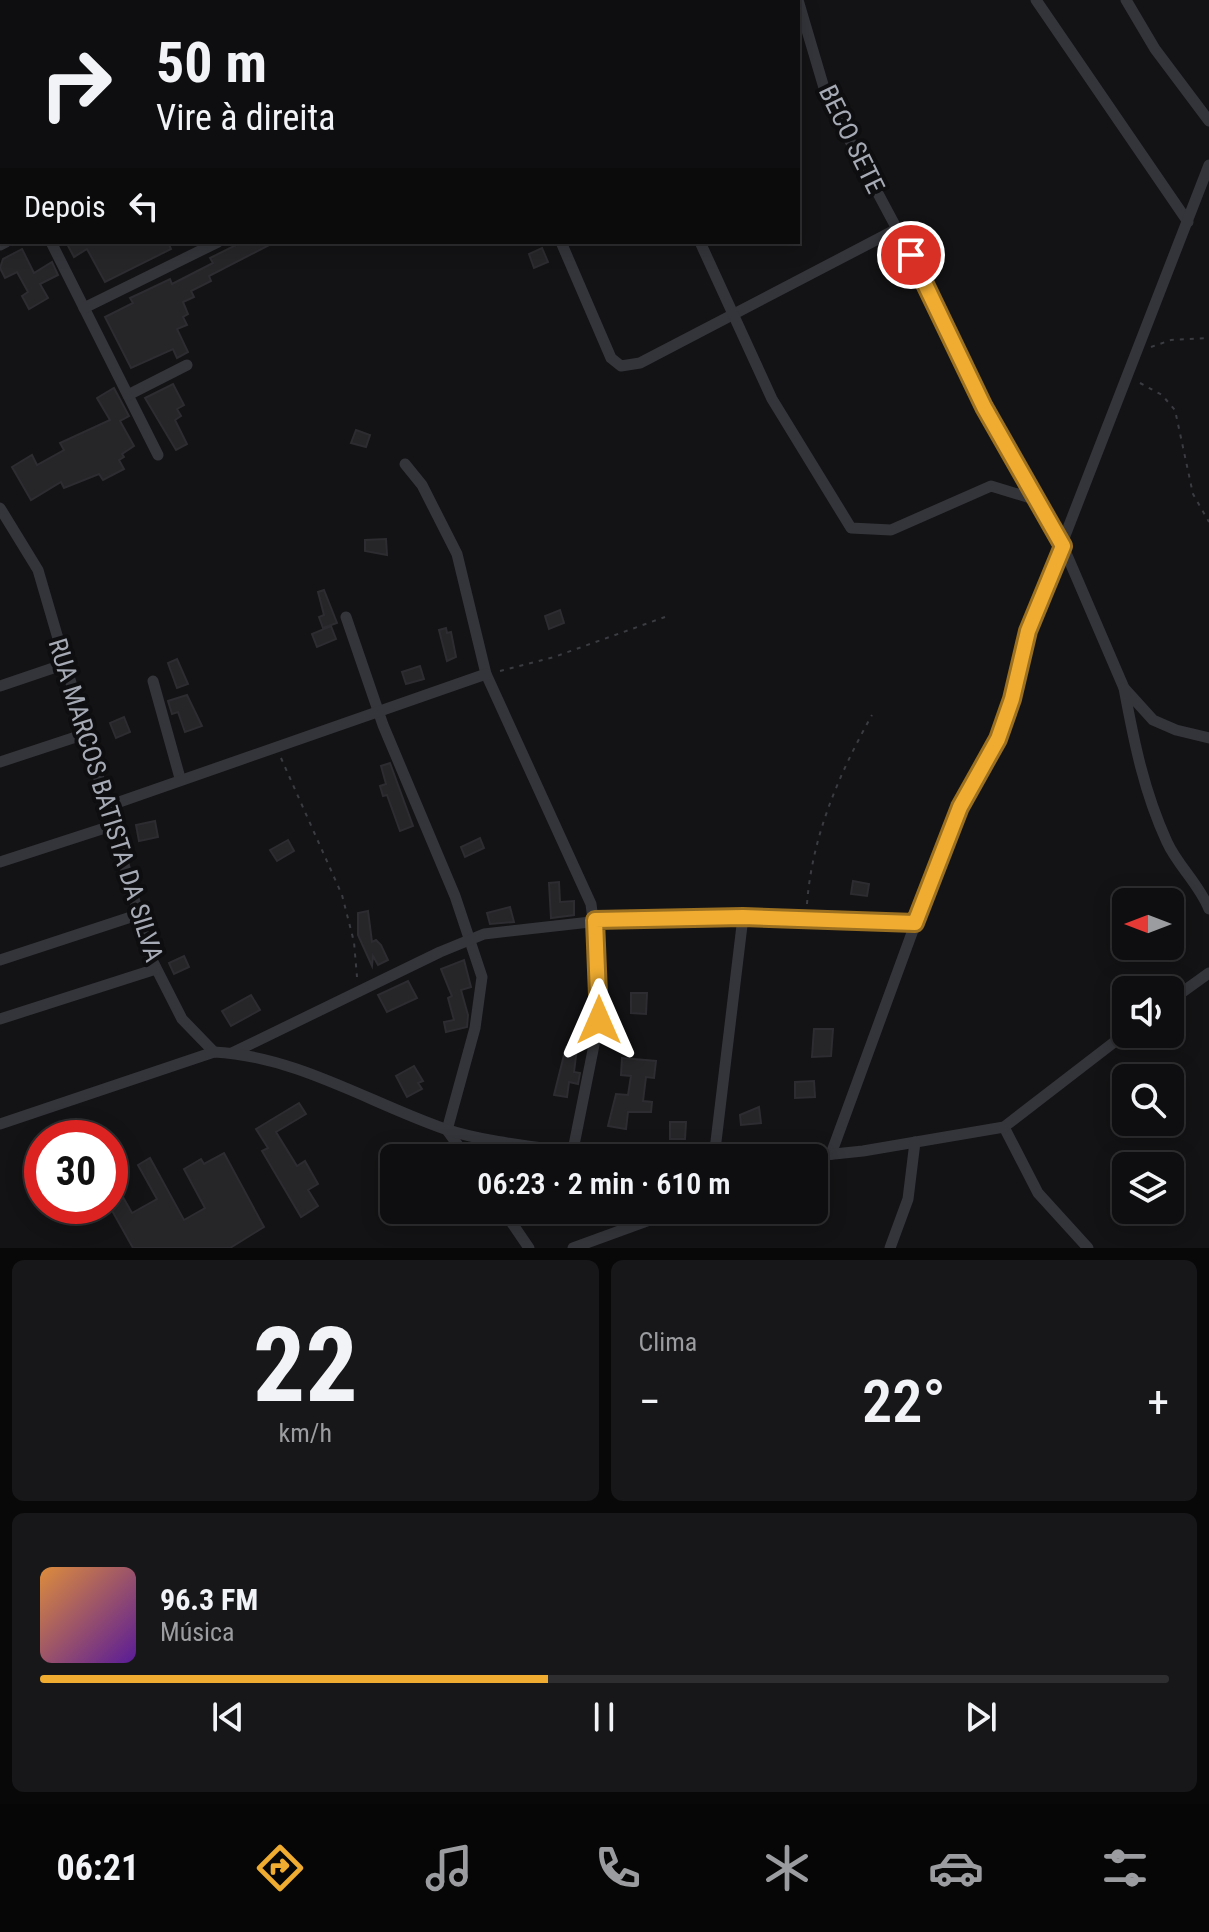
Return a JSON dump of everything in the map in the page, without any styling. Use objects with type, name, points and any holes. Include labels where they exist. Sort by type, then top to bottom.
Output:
[{"type":"street","points":[[1036,0],[1188,222]]},
{"type":"street","points":[[1126,0],[1155,49],[1209,121]]},
{"type":"street","name":"BECO SETE","points":[[800,7],[827,98],[897,229],[984,407],[1063,546],[1124,688]]},
{"type":"street","points":[[831,1154],[960,807],[1002,730],[1028,631],[1209,165]]},
{"type":"street","points":[[562,244],[604,345],[614,362],[621,366],[640,363],[897,229]]},
{"type":"street","points":[[52,244],[158,455]]},
{"type":"street","points":[[84,308],[214,244]]},
{"type":"street","points":[[701,244],[772,399],[851,528],[891,530],[991,486],[1037,500]]},
{"type":"street","points":[[128,395],[187,365]]},
{"type":"street","points":[[405,464],[422,485],[457,554],[486,674],[587,891],[595,920],[599,1020],[574,1144]]},
{"type":"street","name":"RUA MARCOS BATISTA DA SILVA","points":[[0,508],[35,561],[137,915],[156,969],[182,1019],[214,1052]]},
{"type":"street","points":[[346,617],[378,711],[470,938],[482,977],[475,1028],[447,1130]]},
{"type":"street","points":[[0,686],[65,664]]},
{"type":"street","points":[[105,807],[180,778],[486,674]]},
{"type":"street","points":[[153,681],[180,778]]},
{"type":"street","points":[[1124,688],[1153,720],[1176,730],[1209,738]]},
{"type":"street","points":[[1124,688],[1138,765],[1150,801],[1169,846],[1201,889],[1209,909]]},
{"type":"street","points":[[0,762],[85,734]]},
{"type":"street","points":[[0,862],[111,826]]},
{"type":"street","points":[[0,960],[137,915]]},
{"type":"street","points":[[232,1053],[470,938],[595,920],[743,917],[915,923]]},
{"type":"street","points":[[716,1144],[743,917]]},
{"type":"street","points":[[0,1019],[156,969]]},
{"type":"street","points":[[1184,991],[1209,973]]},
{"type":"street","points":[[828,1154],[1004,1127],[1112,1044]]},
{"type":"street","points":[[0,1124],[214,1052],[232,1053],[321,1079],[447,1130],[535,1144]]},
{"type":"street","points":[[1004,1127],[1038,1193],[1088,1248]]},
{"type":"street","points":[[447,1130],[457,1144]]},
{"type":"street","points":[[890,1248],[908,1199],[915,1142]]},
{"type":"street","points":[[513,1224],[529,1248]]},
{"type":"street","points":[[573,1248],[639,1224]]},
{"type":"path","points":[[1138,351],[1171,340],[1209,338]]},
{"type":"path","points":[[1128,377],[1162,395],[1175,410],[1193,494],[1209,522]]},
{"type":"path","points":[[486,674],[554,657],[665,617]]},
{"type":"path","points":[[806,918],[815,849],[844,765],[872,715]]},
{"type":"path","points":[[276,745],[342,895],[362,990]]},
{"type":"building","points":[[67,244],[169,244],[171,249],[105,282],[87,249],[74,257]]},
{"type":"building","points":[[238,244],[271,244],[209,276],[211,281],[191,291],[194,297],[183,302],[188,314],[183,317],[187,325],[177,329],[188,352],[177,358],[173,349],[131,368],[105,317],[133,303],[130,298],[170,279],[172,284],[213,263],[210,258]]},
{"type":"building","points":[[542,248],[548,262],[534,268],[529,254]]},
{"type":"building","points":[[22,249],[34,273],[52,262],[58,275],[40,284],[48,298],[29,309],[22,296],[28,292],[17,272],[5,278],[0,268],[3,259]]},
{"type":"building","points":[[173,384],[184,405],[177,409],[181,416],[175,420],[187,444],[176,450],[145,398]]},
{"type":"building","points":[[114,388],[129,416],[120,421],[134,446],[119,460],[124,469],[103,480],[99,474],[64,488],[61,482],[31,500],[12,467],[32,455],[37,465],[64,450],[60,443],[110,420],[97,398]]},
{"type":"building","points":[[356,430],[370,435],[366,447],[351,443]]},
{"type":"building","points":[[386,539],[387,555],[365,551],[365,540]]},
{"type":"building","points":[[324,590],[337,623],[323,628],[319,617],[324,615],[318,592]]},
{"type":"building","points":[[560,610],[564,623],[549,629],[545,616]]},
{"type":"building","points":[[331,626],[336,639],[317,647],[312,634]]},
{"type":"building","points":[[446,628],[447,633],[451,632],[456,657],[447,661],[439,630]]},
{"type":"building","points":[[177,659],[188,684],[177,688],[168,663]]},
{"type":"building","points":[[420,666],[424,679],[406,684],[402,672]]},
{"type":"building","points":[[187,695],[202,726],[185,732],[178,712],[172,714],[168,701]]},
{"type":"building","points":[[124,717],[130,732],[116,738],[110,723]]},
{"type":"building","points":[[390,763],[413,826],[400,831],[387,795],[383,796],[380,786],[386,784],[381,766]]},
{"type":"building","points":[[155,821],[158,837],[139,841],[136,825]]},
{"type":"building","points":[[480,838],[484,848],[465,857],[461,847]]},
{"type":"building","points":[[288,840],[294,851],[277,861],[270,850]]},
{"type":"building","points":[[853,881],[869,884],[867,896],[851,894]]},
{"type":"building","points":[[559,882],[560,902],[574,901],[574,915],[551,918],[549,883]]},
{"type":"building","points":[[510,907],[514,922],[490,924],[487,913]]},
{"type":"building","points":[[368,911],[372,942],[376,940],[381,945],[388,960],[378,965],[373,956],[372,966],[358,935],[358,913]]},
{"type":"building","points":[[184,956],[189,967],[174,974],[169,963]]},
{"type":"building","points":[[464,960],[471,987],[461,990],[468,1015],[467,1027],[446,1032],[444,1022],[454,1020],[448,998],[452,996],[441,969]]},
{"type":"building","points":[[408,981],[417,998],[387,1012],[378,995]]},
{"type":"building","points":[[631,993],[647,993],[646,1014],[631,1013]]},
{"type":"building","points":[[251,995],[260,1010],[231,1026],[222,1011]]},
{"type":"building","points":[[814,1029],[833,1029],[831,1056],[812,1057]]},
{"type":"building","points":[[566,1047],[577,1048],[574,1072],[580,1073],[578,1084],[569,1082],[567,1097],[554,1095]]},
{"type":"building","points":[[622,1058],[656,1061],[654,1078],[646,1077],[643,1101],[652,1102],[651,1112],[628,1112],[626,1129],[608,1126],[616,1094],[628,1095],[631,1076],[621,1075]]},
{"type":"building","points":[[414,1066],[423,1081],[418,1083],[422,1089],[407,1097],[396,1076]]},
{"type":"building","points":[[814,1081],[815,1097],[795,1098],[795,1082]]},
{"type":"building","points":[[299,1103],[306,1114],[276,1132],[297,1166],[305,1161],[318,1184],[308,1190],[318,1206],[301,1217],[262,1151],[268,1148],[256,1129]]},
{"type":"building","points":[[759,1107],[761,1123],[741,1125],[740,1115]]},
{"type":"building","points":[[670,1122],[686,1122],[685,1139],[670,1139]]},
{"type":"building","points":[[224,1153],[264,1227],[230,1248],[133,1248],[120,1224],[128,1224],[128,1206],[132,1213],[157,1199],[138,1165],[150,1158],[184,1220],[205,1208],[184,1169],[201,1159],[204,1164]]},
{"type":"route","points":[[599,1020],[600,974],[595,920],[743,917],[915,923],[950,829],[998,739],[1021,668],[1028,631],[1063,546],[984,407],[911,255]]}]
